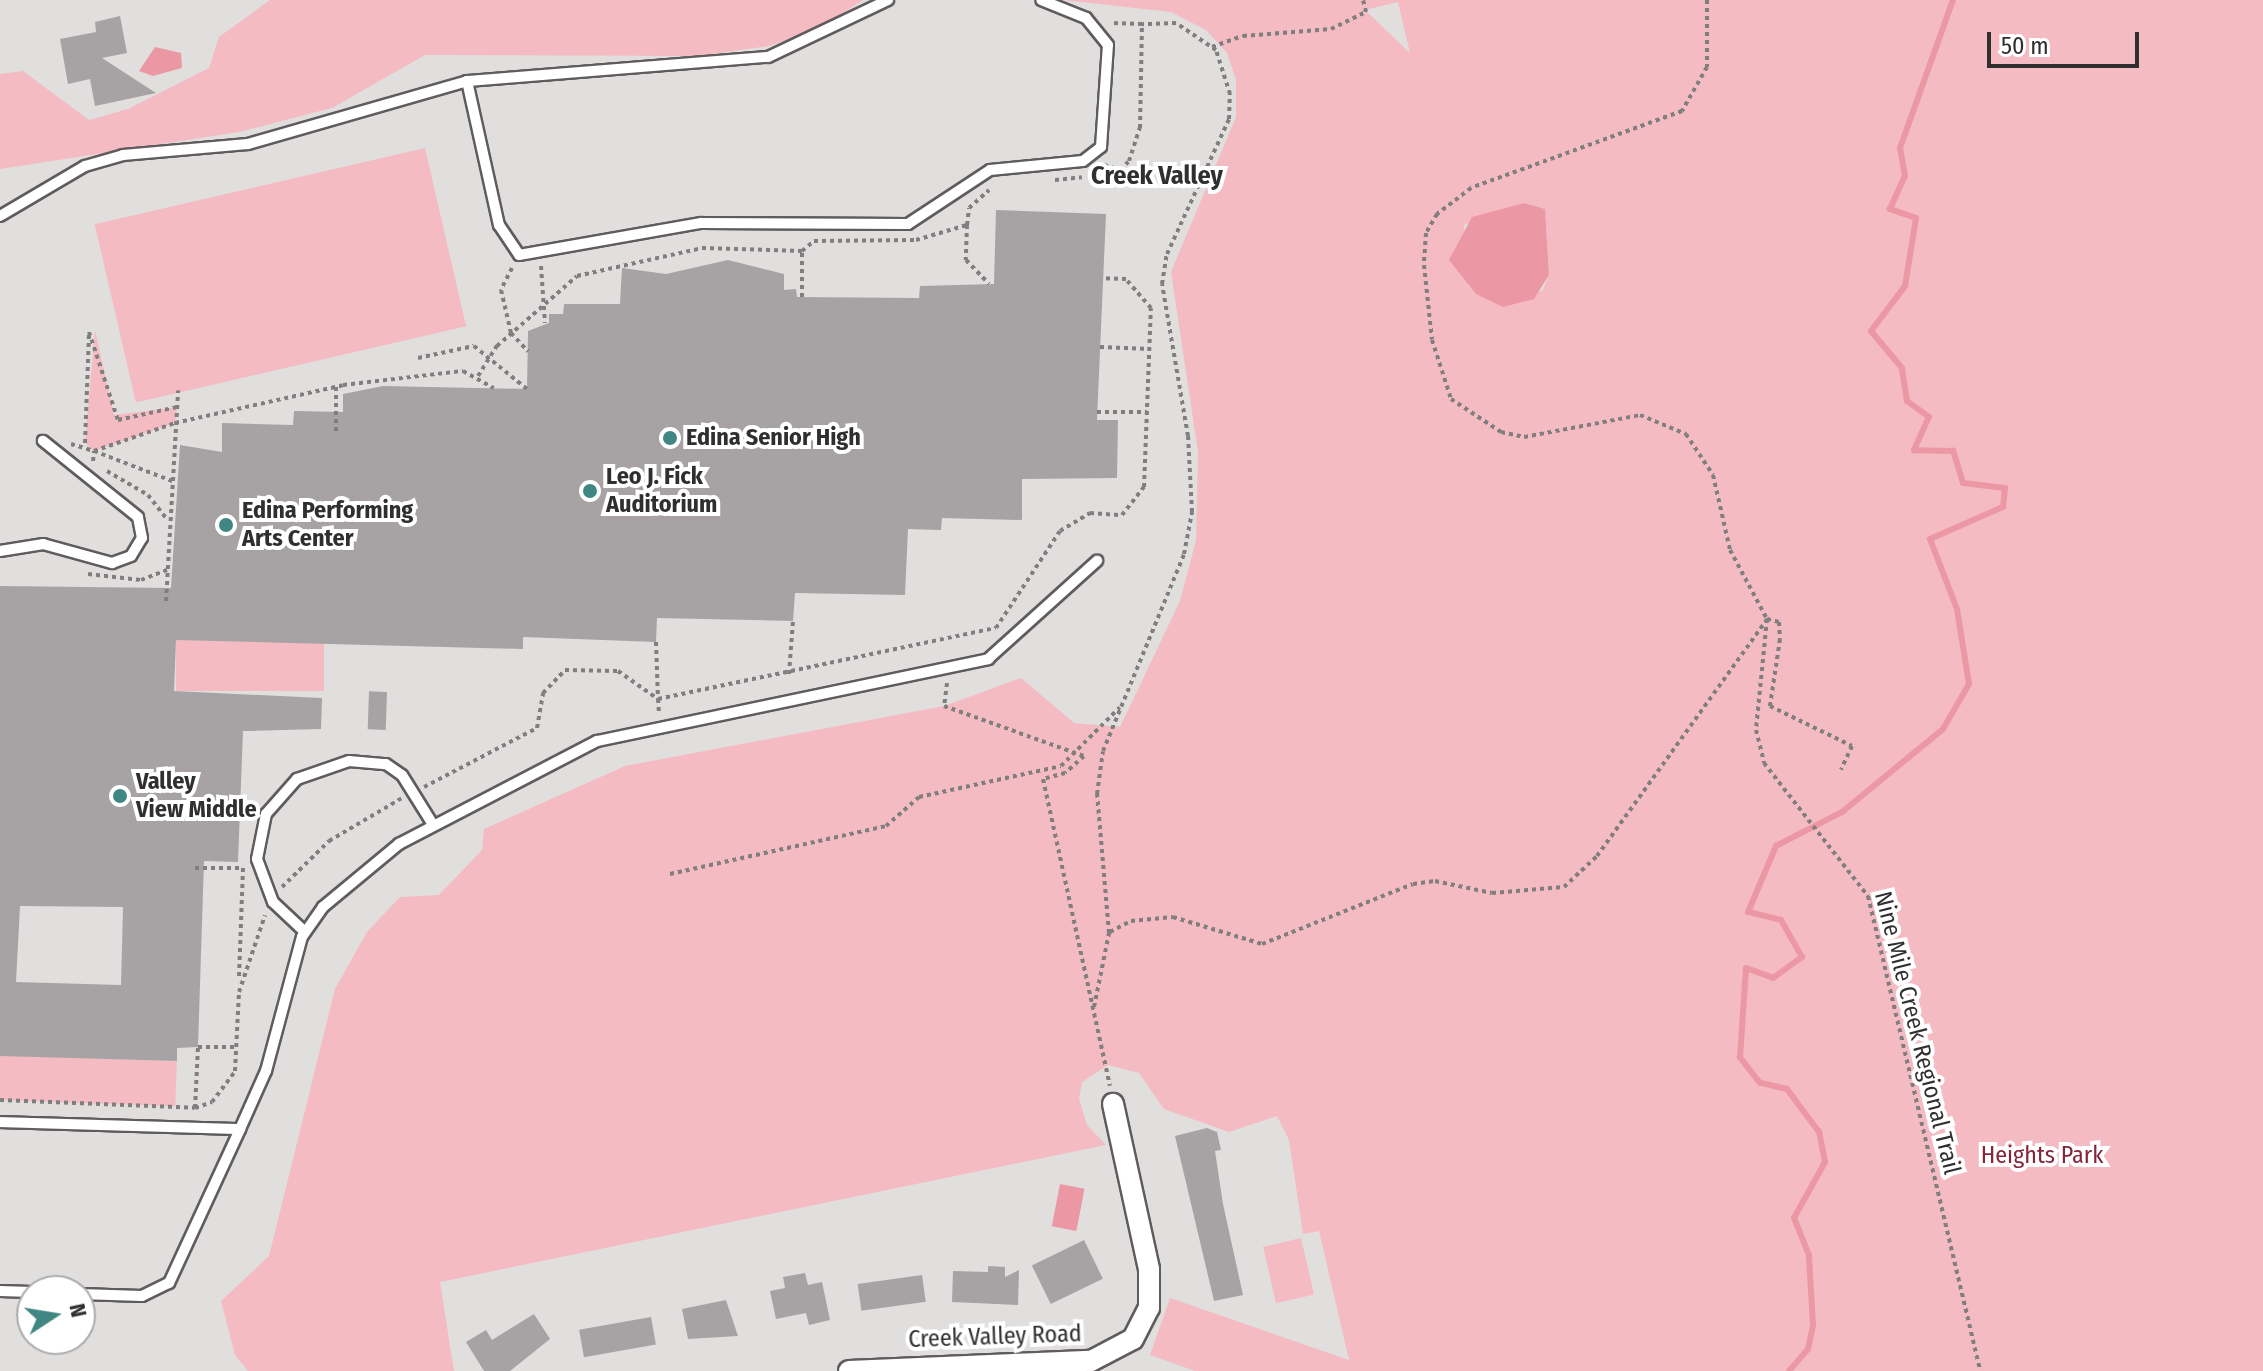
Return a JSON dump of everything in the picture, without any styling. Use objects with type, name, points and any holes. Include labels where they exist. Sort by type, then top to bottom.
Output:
[{"type":"street","name":"Creek Valley Road","points":[[849,1371],[1091,1361],[1133,1339],[1149,1308],[1149,1269],[1113,1104]]},
{"type":"lane","points":[[0,216],[85,166],[248,144],[467,81],[768,57],[888,0]]},
{"type":"lane","points":[[467,81],[499,225],[519,255],[539,256],[701,223],[908,224],[990,170],[1093,156],[1106,135],[1108,45],[1086,18],[1041,0]]},
{"type":"lane","points":[[0,551],[43,544],[112,563],[131,556],[142,538],[138,517],[43,441]]},
{"type":"lane","points":[[96,1295],[142,1296],[169,1283],[266,1071],[284,982],[305,932],[357,875],[432,823],[597,741],[988,659],[1097,561]]},
{"type":"lane","points":[[305,932],[273,902],[257,859],[266,814],[297,779],[349,761],[386,764],[402,775],[432,823]]},
{"type":"lane","points":[[0,1122],[240,1129]]},
{"type":"path","points":[[1212,47],[1234,38],[1331,29],[1366,12],[1363,0]]},
{"type":"path","name":"Nine Mile Creek Regional Trail","points":[[1707,0],[1707,67],[1682,111],[1471,188],[1437,214],[1426,233],[1425,280],[1440,373],[1451,399],[1472,418],[1524,437],[1640,415],[1686,434],[1713,475],[1730,550],[1767,619],[1770,647],[1756,730],[1764,763],[1868,896],[1980,1371]]},
{"type":"path","points":[[1094,1007],[1109,933],[1097,794],[1103,751],[1184,554],[1192,512],[1188,436],[1165,304],[1167,254],[1229,119],[1225,72],[1212,47],[1176,23],[1142,24]]},
{"type":"path","points":[[967,225],[966,260],[989,284]]},
{"type":"path","points":[[802,251],[802,297]]},
{"type":"path","points":[[519,255],[501,290],[511,333],[528,351]]},
{"type":"path","points":[[539,256],[545,323]]},
{"type":"path","points":[[656,642],[658,699],[789,674],[996,628],[1022,598],[1060,531],[1090,513],[1122,515],[1144,487],[1151,308],[1126,279],[1103,278]]},
{"type":"path","points":[[1151,308],[1165,304]]},
{"type":"path","points":[[85,443],[89,332],[118,420],[177,407]]},
{"type":"path","points":[[418,358],[474,346],[527,389]]},
{"type":"path","points":[[1100,347],[1150,349]]},
{"type":"path","points":[[94,451],[175,423],[336,386],[463,371],[494,388]]},
{"type":"path","points":[[336,386],[336,431]]},
{"type":"path","points":[[166,601],[178,390]]},
{"type":"path","points":[[1097,412],[1147,412]]},
{"type":"path","points":[[63,445],[85,443],[94,451],[172,481]]},
{"type":"path","points":[[94,451],[93,462],[148,495],[169,522]]},
{"type":"path","points":[[1109,933],[1163,916],[1262,944],[1413,884],[1435,881],[1492,893],[1564,887],[1597,856],[1767,619],[1779,622],[1780,639],[1770,706],[1852,746],[1841,770]]},
{"type":"path","points":[[789,674],[793,621]]},
{"type":"path","points":[[670,874],[886,826],[919,797],[1061,766],[1122,705]]},
{"type":"path","points":[[944,706],[1084,756],[1065,773],[1043,779],[1113,1104]]},
{"type":"path","points":[[195,868],[243,868],[239,992]]},
{"type":"path","points":[[195,1108],[198,1047],[235,1047]]},
{"type":"green space","points":[[270,0],[863,0],[818,29],[769,46],[697,56],[425,55],[332,108],[239,132],[0,169],[0,74],[23,71],[89,120],[128,109],[209,68],[219,37]]},
{"type":"green space","name":"Heights Park","points":[[1063,0],[2263,0],[2263,1371],[1195,1371],[1150,1355],[1170,1298],[1349,1360],[1319,1231],[1303,1234],[1289,1140],[1277,1116],[1229,1132],[1164,1109],[1139,1073],[1108,1065],[1082,1082],[1079,1099],[1087,1125],[1106,1145],[440,1282],[454,1371],[248,1371],[235,1355],[221,1301],[269,1256],[335,989],[367,932],[400,897],[439,895],[482,850],[484,829],[625,766],[944,706],[1021,678],[1074,723],[1120,727],[1180,601],[1196,540],[1198,452],[1171,272],[1236,117],[1236,80],[1227,53],[1206,30],[1171,12]],"holes":[[[1398,2],[1410,53],[1365,10]],[[1524,203],[1545,209],[1549,275],[1543,290],[1503,307],[1468,285],[1464,225]]]},
{"type":"green space","points":[[425,148],[466,326],[136,403],[95,224]]},
{"type":"green space","points":[[95,330],[114,415],[177,407],[175,423],[94,451],[85,443]]},
{"type":"green space","points":[[176,640],[324,640],[324,691],[176,691]]},
{"type":"green space","points":[[0,1055],[177,1061],[175,1106],[0,1100]]},
{"type":"green space","points":[[1301,1238],[1314,1295],[1276,1303],[1263,1247]]},
{"type":"shaded area","points":[[155,47],[181,53],[182,68],[153,76],[139,71]]},
{"type":"shaded area","points":[[1524,203],[1545,209],[1549,275],[1534,299],[1503,307],[1476,294],[1449,260],[1472,217]]},
{"type":"shaded area","points":[[1060,1184],[1085,1189],[1076,1231],[1052,1226]]},
{"type":"building","points":[[120,16],[127,53],[102,58],[156,93],[95,106],[90,79],[68,84],[60,39],[96,32],[95,22]]},
{"type":"building","name":"Edina Senior High","points":[[996,210],[1106,214],[1097,420],[1118,420],[1117,478],[1022,479],[1022,520],[942,518],[941,530],[908,529],[905,595],[795,593],[793,621],[657,618],[656,642],[523,637],[523,649],[176,640],[174,691],[322,698],[321,729],[243,731],[238,862],[204,861],[198,1047],[177,1048],[177,1061],[0,1056],[0,586],[171,588],[180,445],[222,452],[222,423],[293,425],[294,411],[343,412],[343,394],[383,386],[527,389],[528,331],[549,323],[549,314],[563,314],[564,304],[620,304],[622,268],[666,274],[728,260],[784,274],[784,290],[796,289],[797,297],[919,298],[920,286],[994,284]],"holes":[[[20,906],[123,907],[121,985],[16,982]]]},
{"type":"building","points":[[369,691],[387,692],[386,730],[368,729]]},
{"type":"building","points":[[1207,1128],[1217,1132],[1221,1150],[1215,1151],[1223,1204],[1243,1295],[1214,1301],[1175,1136]]},
{"type":"building","points":[[1084,1240],[1103,1279],[1051,1304],[1032,1265]]},
{"type":"building","points":[[988,1266],[1005,1267],[1005,1277],[1019,1270],[1018,1305],[952,1302],[953,1271],[988,1272]]},
{"type":"building","points":[[805,1273],[808,1285],[822,1282],[830,1320],[809,1325],[806,1313],[776,1319],[770,1291],[785,1288],[783,1277]]},
{"type":"building","points":[[922,1275],[926,1302],[861,1311],[858,1284]]},
{"type":"building","points":[[726,1300],[738,1336],[688,1339],[682,1309]]},
{"type":"building","points":[[534,1314],[550,1339],[510,1371],[484,1371],[466,1342],[486,1330],[492,1340]]},
{"type":"building","points":[[651,1317],[656,1345],[584,1357],[579,1330]]},
{"type":"waterway","points":[[1789,1371],[1808,1349],[1813,1325],[1809,1255],[1794,1218],[1825,1162],[1819,1132],[1787,1089],[1760,1083],[1740,1057],[1746,968],[1773,978],[1802,957],[1781,920],[1748,912],[1776,846],[1842,812],[1943,729],[1969,684],[1957,609],[1930,539],[2003,507],[2005,488],[1963,483],[1953,451],[1914,450],[1929,417],[1907,401],[1902,368],[1871,331],[1905,286],[1916,218],[1890,209],[1905,176],[1900,148],[1953,0]]},
{"type":"place","name":"Edina Senior High","points":[[670,438]]},
{"type":"place","name":"Leo J. Fick Auditorium","points":[[590,491]]},
{"type":"place","name":"Edina Performing Arts Center","points":[[226,525]]},
{"type":"place","name":"Valley View Middle","points":[[120,796]]},
{"type":"district","name":"Creek Valley","points":[[1157,176]]}]
